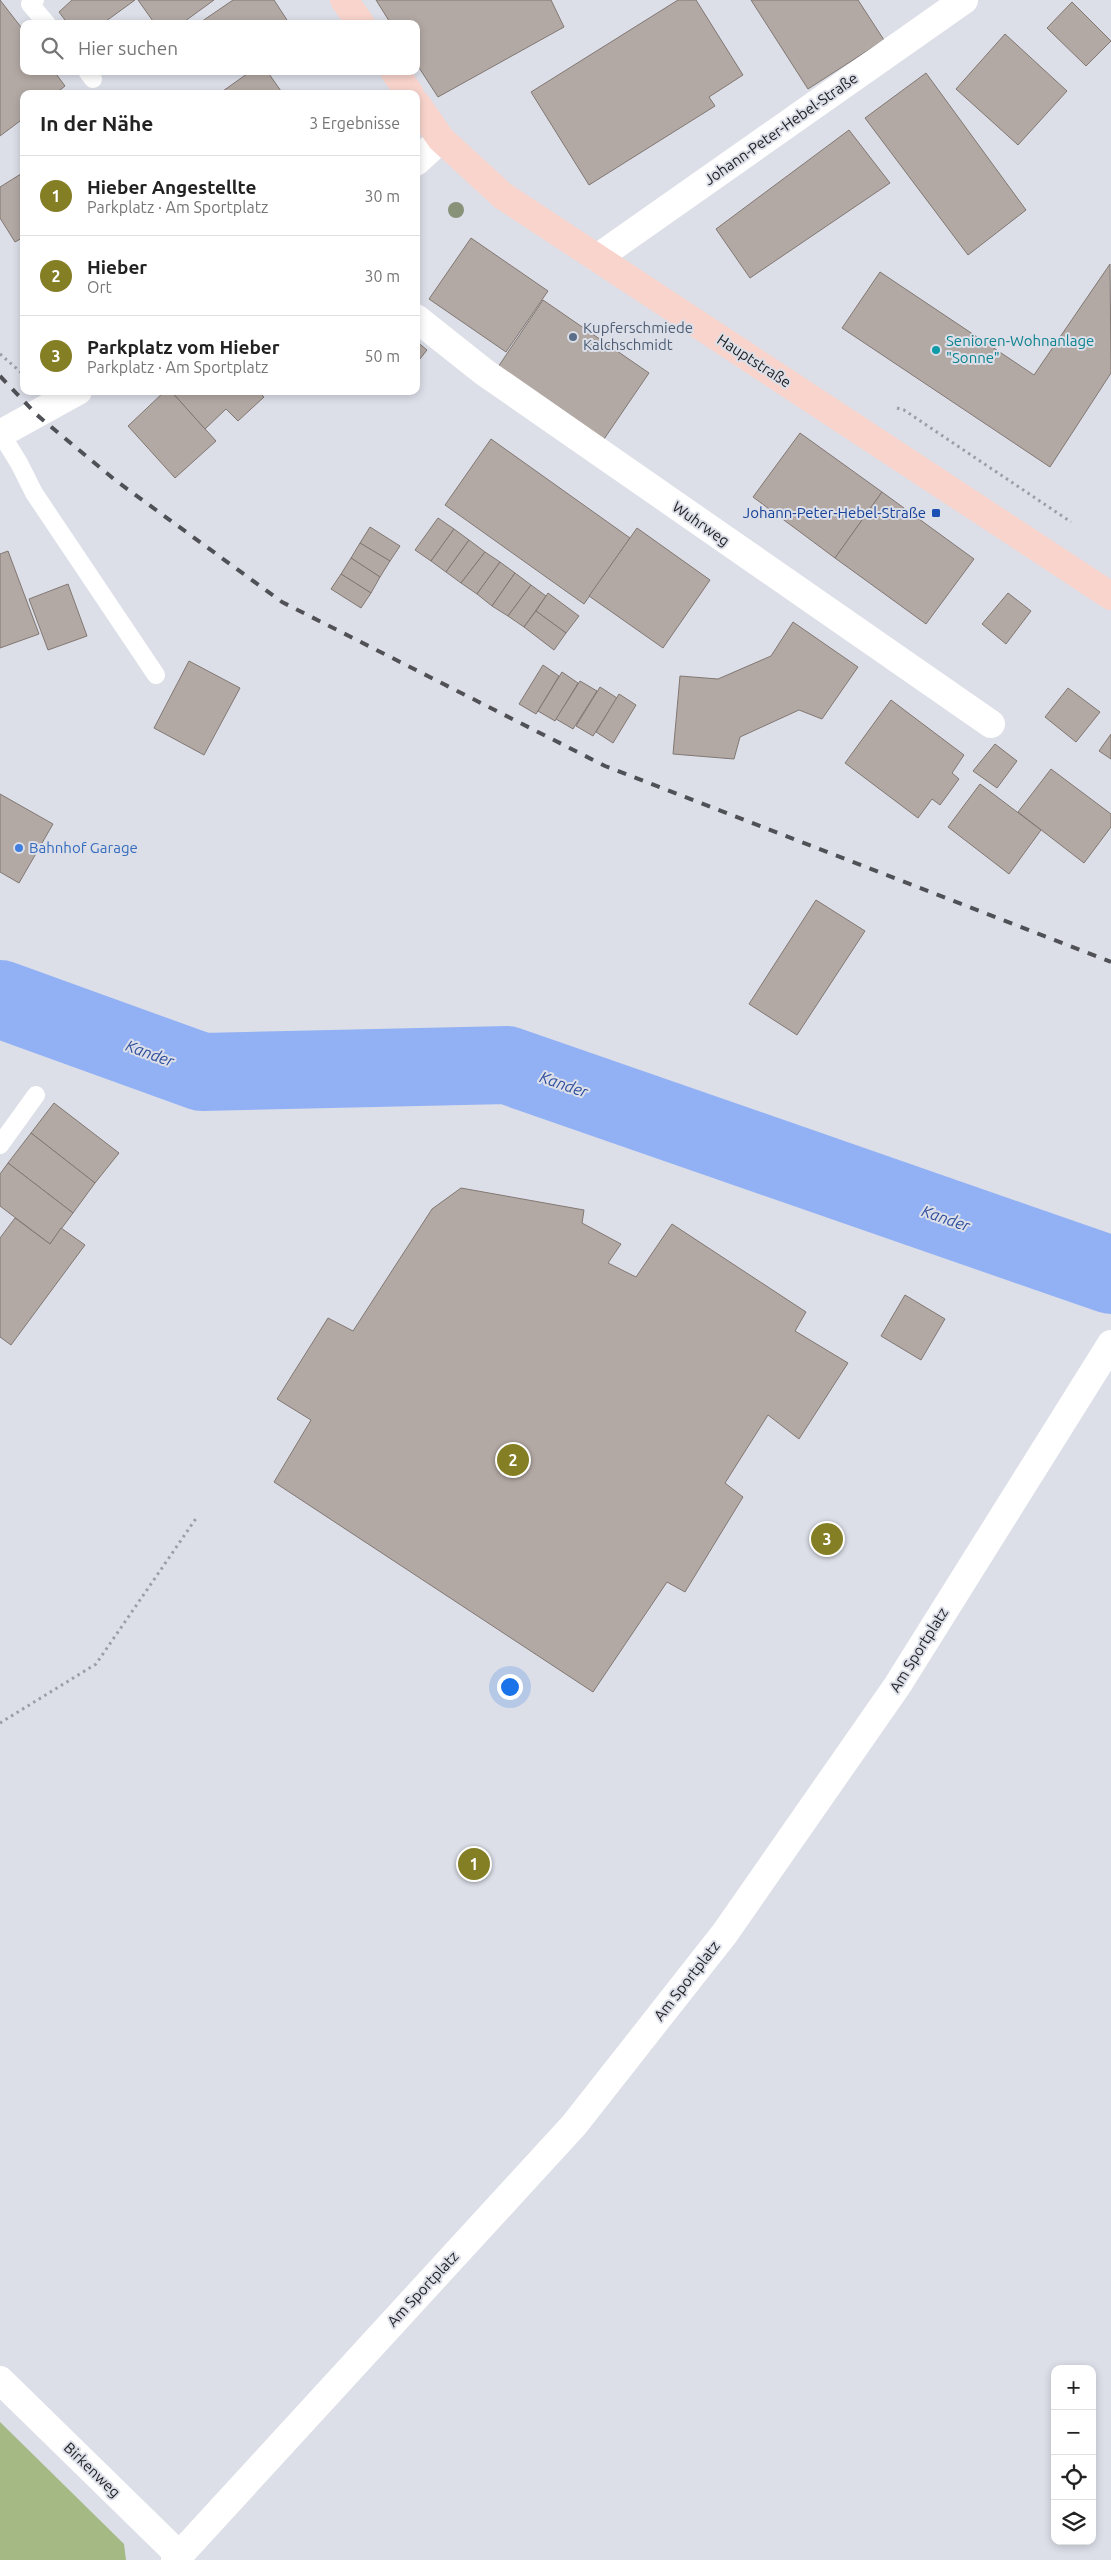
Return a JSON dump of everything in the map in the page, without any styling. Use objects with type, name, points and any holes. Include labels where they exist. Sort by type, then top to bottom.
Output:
[{"type":"main road","points":[[344,0],[358,20]]},
{"type":"main road","points":[[397,75],[407,90]]},
{"type":"main road","name":"Hauptstraße","points":[[420,109],[441,139],[503,196],[1111,596]]},
{"type":"street","name":"Johann-Peter-Hebel-Straße","points":[[597,258],[964,0]]},
{"type":"street","points":[[420,158],[441,139]]},
{"type":"street","name":"Wuhrweg","points":[[420,321],[500,383],[991,724]]},
{"type":"street","points":[[0,434],[71,395]]},
{"type":"street","name":"Am Sportplatz","points":[[180,2558],[574,2125],[724,1933],[897,1686],[1111,1344]]},
{"type":"street","name":"Birkenweg","points":[[0,2380],[180,2558]]},
{"type":"lane","points":[[35,0],[30,4],[44,20]]},
{"type":"lane","points":[[0,434],[19,462],[34,493],[156,675]]},
{"type":"lane","points":[[0,1145],[36,1095]]},
{"type":"path","points":[[0,354],[20,372]]},
{"type":"path","points":[[0,1723],[96,1664],[197,1517]]},
{"type":"green space","points":[[0,2422],[124,2544],[126,2560],[0,2560]]},
{"type":"building","points":[[0,0],[20,26],[20,75],[57,75],[65,86],[60,90],[20,90],[20,121],[0,136]]},
{"type":"building","points":[[72,0],[135,0],[108,20],[65,20],[59,12]]},
{"type":"building","points":[[138,0],[214,0],[186,20],[152,20]]},
{"type":"building","points":[[233,0],[274,0],[287,20],[204,20]]},
{"type":"building","points":[[376,0],[551,0],[564,27],[438,97],[420,69],[420,20],[388,20]]},
{"type":"building","points":[[678,0],[696,0],[743,75],[709,97],[715,106],[589,185],[531,92]]},
{"type":"building","points":[[751,0],[858,0],[884,40],[808,89]]},
{"type":"building","points":[[1072,2],[1111,41],[1086,66],[1047,28]]},
{"type":"building","points":[[1005,34],[1067,91],[1018,145],[956,89]]},
{"type":"building","points":[[926,73],[1026,210],[968,255],[865,118]]},
{"type":"building","points":[[245,75],[270,75],[280,90],[224,90]]},
{"type":"building","points":[[849,130],[890,183],[750,278],[716,229]]},
{"type":"building","points":[[20,174],[20,239],[15,242],[0,218],[0,187]]},
{"type":"building","points":[[471,238],[548,291],[506,352],[429,299]]},
{"type":"building","name":"Senioren-Wohnanlage \"Sonne\"","points":[[1110,264],[1111,373],[1050,467],[842,328],[880,272],[1034,375]]},
{"type":"building","points":[[543,300],[649,373],[602,442],[496,370]]},
{"type":"building","points":[[420,344],[427,350],[420,359]]},
{"type":"building","points":[[161,395],[175,395],[216,441],[175,478],[128,426]]},
{"type":"building","points":[[175,395],[262,395],[264,397],[238,421],[226,409],[205,429]]},
{"type":"building","points":[[800,433],[882,492],[835,558],[753,497]]},
{"type":"building","points":[[491,439],[630,538],[584,604],[445,505]]},
{"type":"building","points":[[882,492],[974,559],[926,624],[835,558]]},
{"type":"building","points":[[438,518],[454,529],[431,561],[415,550]]},
{"type":"building","points":[[370,527],[400,546],[390,561],[360,543]]},
{"type":"building","points":[[637,528],[710,580],[663,648],[589,596]]},
{"type":"building","points":[[454,529],[469,540],[446,572],[431,561]]},
{"type":"building","points":[[469,540],[485,552],[461,583],[446,572]]},
{"type":"building","points":[[360,543],[390,561],[380,577],[351,558]]},
{"type":"building","points":[[8,551],[39,634],[0,648],[0,554]]},
{"type":"building","points":[[485,552],[500,562],[477,594],[461,583]]},
{"type":"building","points":[[351,558],[380,577],[371,593],[341,574]]},
{"type":"building","points":[[500,562],[515,573],[492,606],[477,594]]},
{"type":"building","points":[[515,573],[531,585],[508,616],[492,606]]},
{"type":"building","points":[[341,574],[371,593],[361,608],[331,589]]},
{"type":"building","points":[[68,584],[87,636],[48,650],[29,599]]},
{"type":"building","points":[[531,585],[546,596],[524,627],[508,616]]},
{"type":"building","points":[[548,593],[579,616],[566,633],[536,611]]},
{"type":"building","points":[[1008,593],[1031,611],[1006,644],[982,624]]},
{"type":"building","points":[[536,611],[566,633],[554,650],[524,627]]},
{"type":"building","points":[[793,622],[858,667],[822,719],[799,710],[740,737],[734,759],[673,754],[680,676],[718,679],[771,656]]},
{"type":"building","points":[[189,661],[240,688],[204,755],[154,728]]},
{"type":"building","points":[[543,665],[559,676],[536,714],[519,704]]},
{"type":"building","points":[[562,672],[578,683],[555,721],[538,711]]},
{"type":"building","points":[[580,681],[597,691],[573,729],[556,719]]},
{"type":"building","points":[[600,687],[617,698],[593,736],[576,726]]},
{"type":"building","points":[[1068,688],[1100,712],[1076,742],[1045,717]]},
{"type":"building","points":[[619,694],[636,705],[613,743],[596,732]]},
{"type":"building","points":[[891,700],[964,755],[952,773],[959,779],[940,805],[932,799],[918,818],[845,763]]},
{"type":"building","points":[[1111,734],[1111,759],[1099,751]]},
{"type":"building","points":[[995,744],[1017,761],[997,788],[973,771]]},
{"type":"building","points":[[1051,769],[1111,814],[1111,827],[1084,863],[1018,812]]},
{"type":"building","points":[[980,784],[1041,830],[1009,874],[948,827]]},
{"type":"building","name":"Bahnhof Garage","points":[[0,794],[53,824],[19,883],[0,872]]},
{"type":"building","points":[[816,900],[865,931],[797,1035],[749,1004]]},
{"type":"building","points":[[54,1103],[119,1153],[95,1183],[31,1133]]},
{"type":"building","points":[[31,1133],[95,1183],[73,1213],[8,1163]]},
{"type":"building","points":[[8,1163],[73,1213],[50,1244],[0,1206],[0,1174]]},
{"type":"building","points":[[461,1188],[584,1210],[582,1223],[621,1244],[608,1263],[636,1277],[672,1224],[806,1312],[795,1331],[848,1363],[799,1439],[768,1415],[725,1483],[743,1497],[685,1592],[667,1582],[593,1692],[274,1482],[311,1420],[277,1399],[328,1318],[353,1331],[432,1209]]},
{"type":"building","points":[[15,1218],[50,1244],[61,1228],[85,1245],[11,1345],[0,1337],[0,1238]]},
{"type":"building","points":[[905,1295],[945,1319],[921,1360],[881,1336]]},
{"type":"waterway","name":"Kander","points":[[0,999],[202,1072],[507,1065],[1111,1275]]},
{"type":"railway","points":[[0,376],[37,415],[115,480],[282,602],[605,766],[1111,962]]},
{"type":"place","name":"Kupferschmiede Kalchschmidt","points":[[573,337]]},
{"type":"place","name":"Senioren-Wohnanlage \"Sonne\"","points":[[936,350]]},
{"type":"place","name":"Johann-Peter-Hebel-Straße","points":[[936,513]]},
{"type":"place","name":"Bahnhof Garage","points":[[19,848]]},
{"type":"place","name":"Hieber","points":[[513,1460]]},
{"type":"place","name":"Parkplatz vom Hieber","points":[[827,1539]]},
{"type":"place","name":"Hieber Angestellte","points":[[474,1864]]}]
